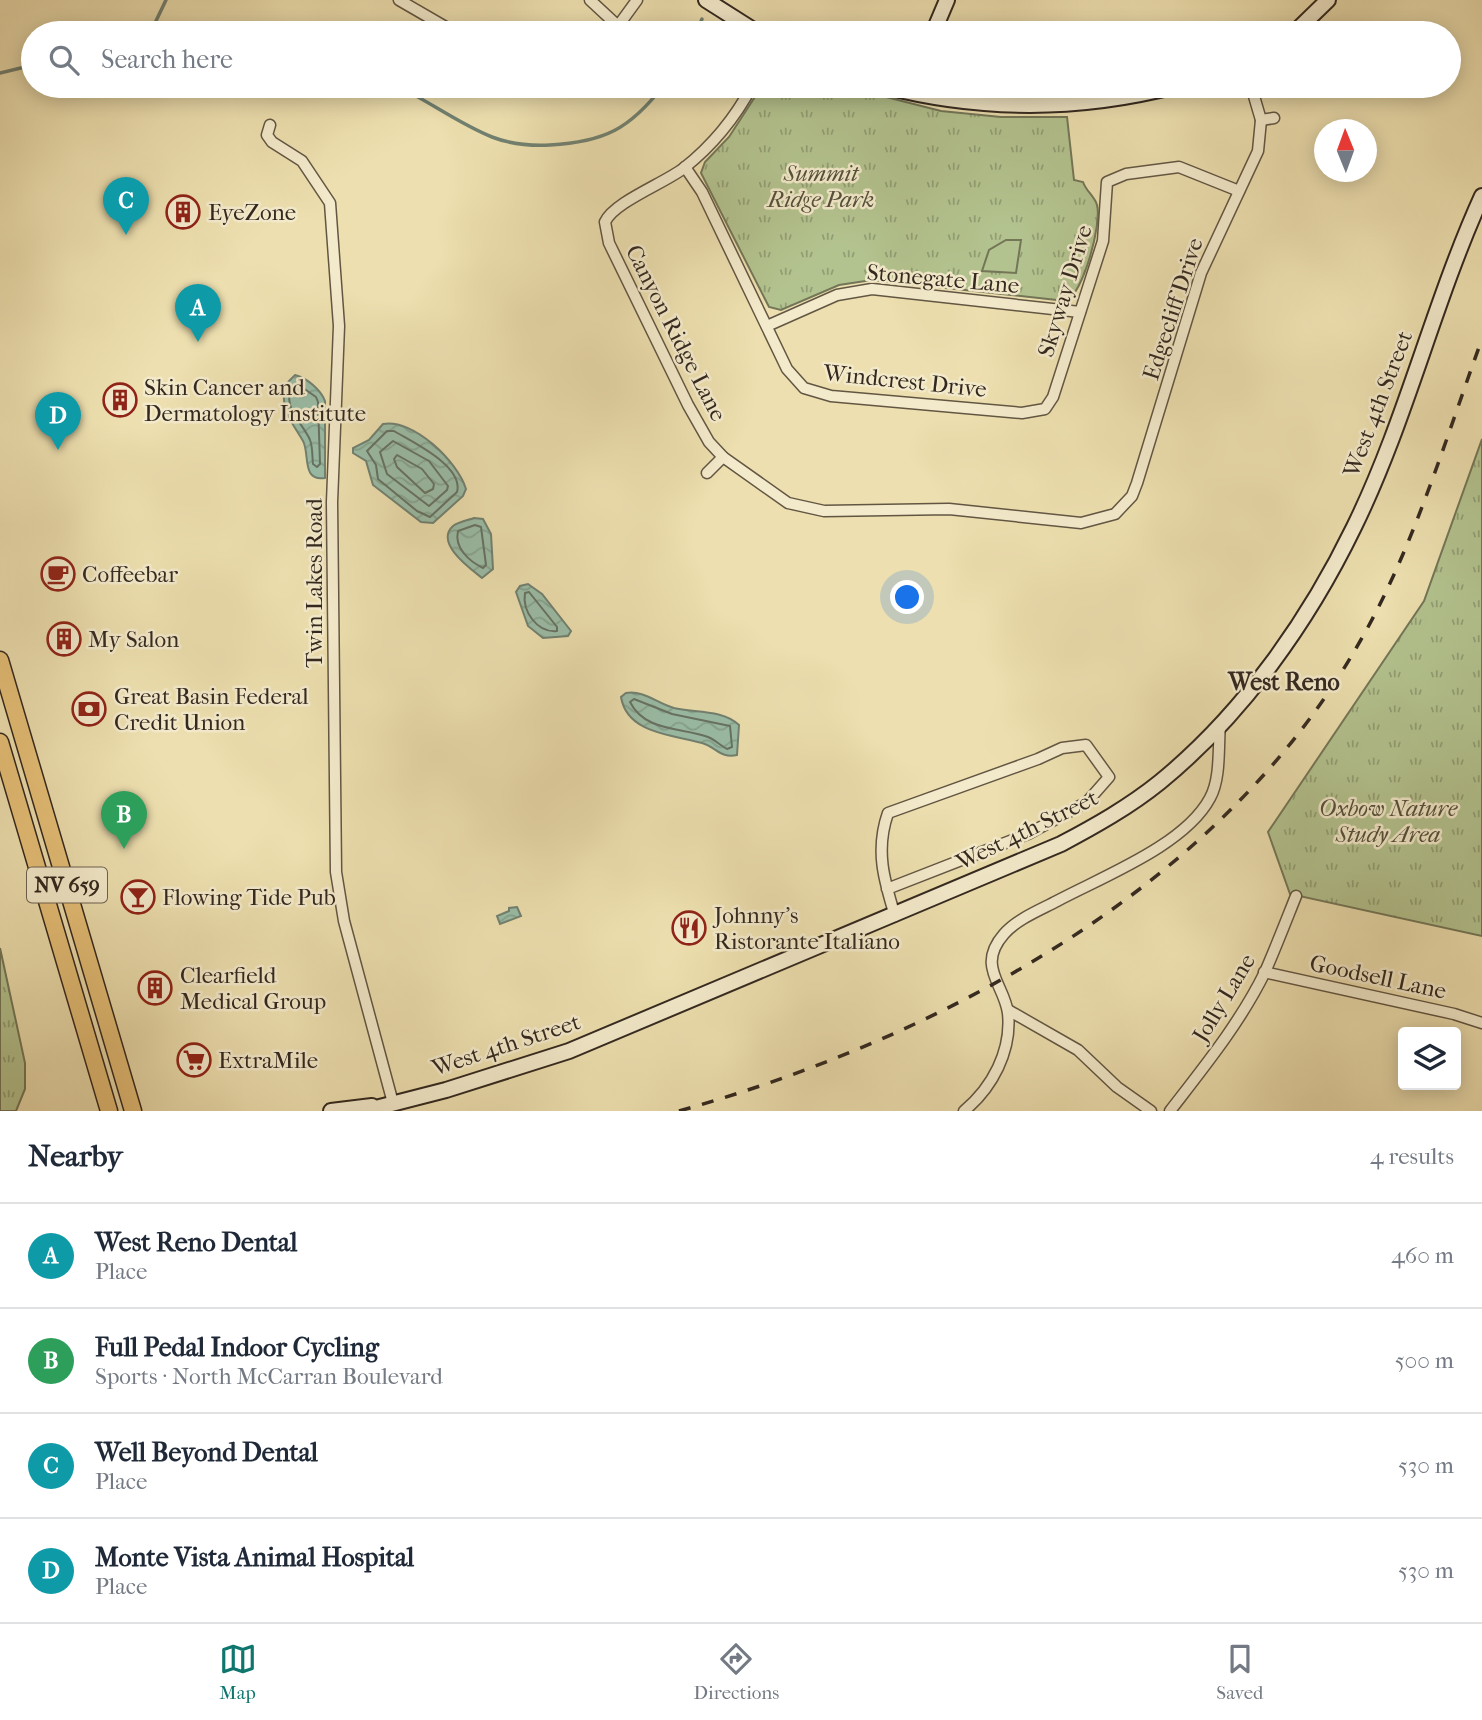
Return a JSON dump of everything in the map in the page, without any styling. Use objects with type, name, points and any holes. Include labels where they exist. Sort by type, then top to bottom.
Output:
[{"type":"main road","points":[[706,0],[739,21]]},
{"type":"main road","points":[[938,21],[947,0]]},
{"type":"main road","points":[[1306,21],[1328,0]]},
{"type":"main road","points":[[954,98],[976,103],[1039,106],[1115,98]]},
{"type":"main road","name":"West 4th Street","points":[[365,1111],[468,1084],[569,1051],[1061,844],[1095,826],[1160,782],[1220,724],[1294,631],[1355,526],[1482,197]]},
{"type":"main road","name":"NV 659","points":[[0,660],[132,1111]]},
{"type":"main road","name":"NV 659","points":[[0,742],[109,1111]]},
{"type":"main road","points":[[15,796],[38,787]]},
{"type":"main road","name":"West 4th Street","points":[[331,1111],[393,1103]]},
{"type":"street","points":[[399,0],[435,21]]},
{"type":"street","points":[[590,0],[608,21]]},
{"type":"street","points":[[622,21],[636,0]]},
{"type":"street","points":[[685,167],[722,132],[744,98]]},
{"type":"street","name":"Edgecliff Drive","points":[[1120,510],[1138,483],[1201,273],[1258,151],[1261,120],[1255,98]]},
{"type":"street","points":[[1261,120],[1274,118]]},
{"type":"street","name":"Twin Lakes Road","points":[[270,125],[267,135],[272,142],[303,162],[330,203],[339,326],[332,502],[335,857],[344,921],[393,1103]]},
{"type":"street","name":"Canyon Ridge Lane","points":[[685,167],[614,210],[605,222],[609,243],[688,405],[709,442],[723,457],[780,499],[811,510],[949,509],[1081,523],[1104,519],[1120,510]]},
{"type":"street","name":"Windcrest Drive","points":[[685,167],[702,192],[794,379],[816,393],[1022,413],[1045,409]]},
{"type":"street","name":"Skyway Drive","points":[[1045,409],[1053,397],[1105,230],[1107,182],[1126,174],[1179,167],[1239,191]]},
{"type":"street","name":"Stonegate Lane","points":[[767,326],[837,295],[872,289],[1080,312]]},
{"type":"street","points":[[707,472],[723,457]]},
{"type":"street","points":[[964,1111],[983,1096],[1000,1063],[1008,1032],[1007,1010],[992,972],[993,956],[1000,939],[1027,917],[1166,843],[1191,820],[1210,798],[1216,779],[1220,724]]},
{"type":"street","points":[[887,889],[1028,834],[1087,802],[1109,777],[1086,745],[1062,748],[888,813],[882,830],[880,865],[887,889],[895,916]]},
{"type":"street","name":"Jolly Lane","points":[[1170,1111],[1216,1052],[1264,972],[1296,896]]},
{"type":"street","name":"Goodsell Lane","points":[[1264,972],[1454,1014],[1482,1023]]},
{"type":"street","points":[[1007,1010],[1078,1050],[1117,1087],[1151,1111]]},
{"type":"green space","name":"Summit Ridge Park","points":[[754,98],[890,98],[941,111],[1001,117],[1067,117],[1074,180],[1083,182],[1097,205],[1097,227],[1085,273],[1079,286],[1066,301],[872,280],[839,285],[781,310],[769,307],[701,173],[705,162],[729,137]]},
{"type":"green space","points":[[1006,240],[1021,240],[1016,273],[982,271],[989,250]]},
{"type":"green space","name":"Oxbow Nature Study Area","points":[[1482,439],[1482,936],[1290,894],[1268,832],[1424,601]]},
{"type":"green space","points":[[0,948],[25,1063],[25,1089],[16,1111],[0,1111]]},
{"type":"water","points":[[295,375],[313,385],[325,401],[325,478],[312,476],[309,471],[305,446],[285,409],[285,385]]},
{"type":"water","points":[[383,424],[407,428],[433,444],[461,478],[466,489],[463,496],[433,523],[421,522],[373,485],[366,461],[353,453],[353,448],[369,440]]},
{"type":"water","points":[[474,518],[483,519],[491,534],[493,569],[482,578],[456,555],[448,540],[448,533],[453,526]]},
{"type":"water","points":[[528,584],[542,594],[571,631],[568,636],[543,638],[528,626],[516,592],[520,586]]},
{"type":"water","points":[[626,693],[644,695],[674,708],[716,714],[732,720],[739,725],[737,755],[723,754],[702,743],[666,735],[642,726],[632,719],[625,709],[621,697]]},
{"type":"water","points":[[517,907],[521,916],[500,924],[497,916],[509,911],[509,908]]},
{"type":"waterway","points":[[156,21],[166,0]]},
{"type":"waterway","points":[[0,73],[21,68]]},
{"type":"waterway","points":[[421,98],[492,137],[528,145],[586,141],[601,136],[627,123],[653,98]]},
{"type":"railway","points":[[679,1111],[777,1080],[875,1042],[970,996],[1062,943],[1149,882],[1227,813],[1297,736],[1355,650],[1375,613],[1394,576],[1426,498],[1482,339]]},
{"type":"place","name":"EyeZone","points":[[183,212]]},
{"type":"place","name":"Well Beyond Dental","points":[[126,235]]},
{"type":"place","name":"West Reno Dental","points":[[198,342]]},
{"type":"place","name":"Skin Cancer and Dermatology Institute","points":[[120,400]]},
{"type":"place","name":"Monte Vista Animal Hospital","points":[[58,450]]},
{"type":"place","name":"Coffeebar","points":[[58,574]]},
{"type":"place","name":"My Salon","points":[[64,639]]},
{"type":"place","name":"Great Basin Federal Credit Union","points":[[89,709]]},
{"type":"place","name":"Full Pedal Indoor Cycling","points":[[124,849]]},
{"type":"place","name":"Flowing Tide Pub","points":[[138,897]]},
{"type":"place","name":"Johnny's Ristorante Italiano","points":[[689,928]]},
{"type":"place","name":"Clearfield Medical Group","points":[[155,988]]},
{"type":"place","name":"ExtraMile","points":[[194,1060]]},
{"type":"district","name":"West Reno","points":[[1284,682]]}]
